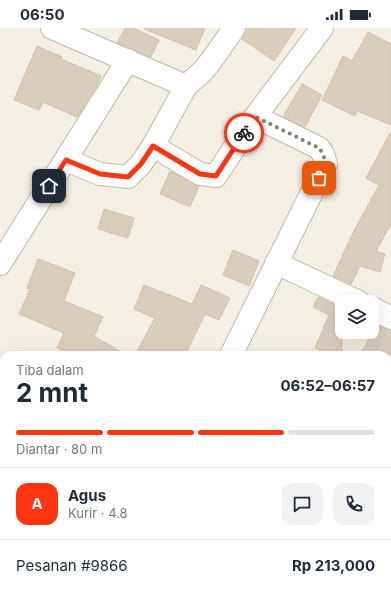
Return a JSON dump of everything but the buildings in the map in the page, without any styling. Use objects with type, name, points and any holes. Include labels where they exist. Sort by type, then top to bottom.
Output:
[{"type":"street","points":[[52,28],[186,86]]},
{"type":"street","points":[[66,160],[100,174],[128,177],[141,164],[153,146],[186,86],[214,57],[234,28]]},
{"type":"street","points":[[153,146],[200,174],[216,176],[249,125],[322,28]]},
{"type":"street","points":[[0,264],[128,60]]},
{"type":"street","points":[[233,351],[326,164],[323,154],[319,148],[256,117]]},
{"type":"street","points":[[276,263],[344,295]]},
{"type":"street","points":[[379,312],[391,318]]},
{"type":"way so far","points":[[244,133],[256,117],[319,148],[323,154],[326,164],[319,178]]},
{"type":"route","points":[[49,186],[66,160],[100,174],[128,177],[141,164],[153,146],[200,174],[216,176],[244,133]]}]
